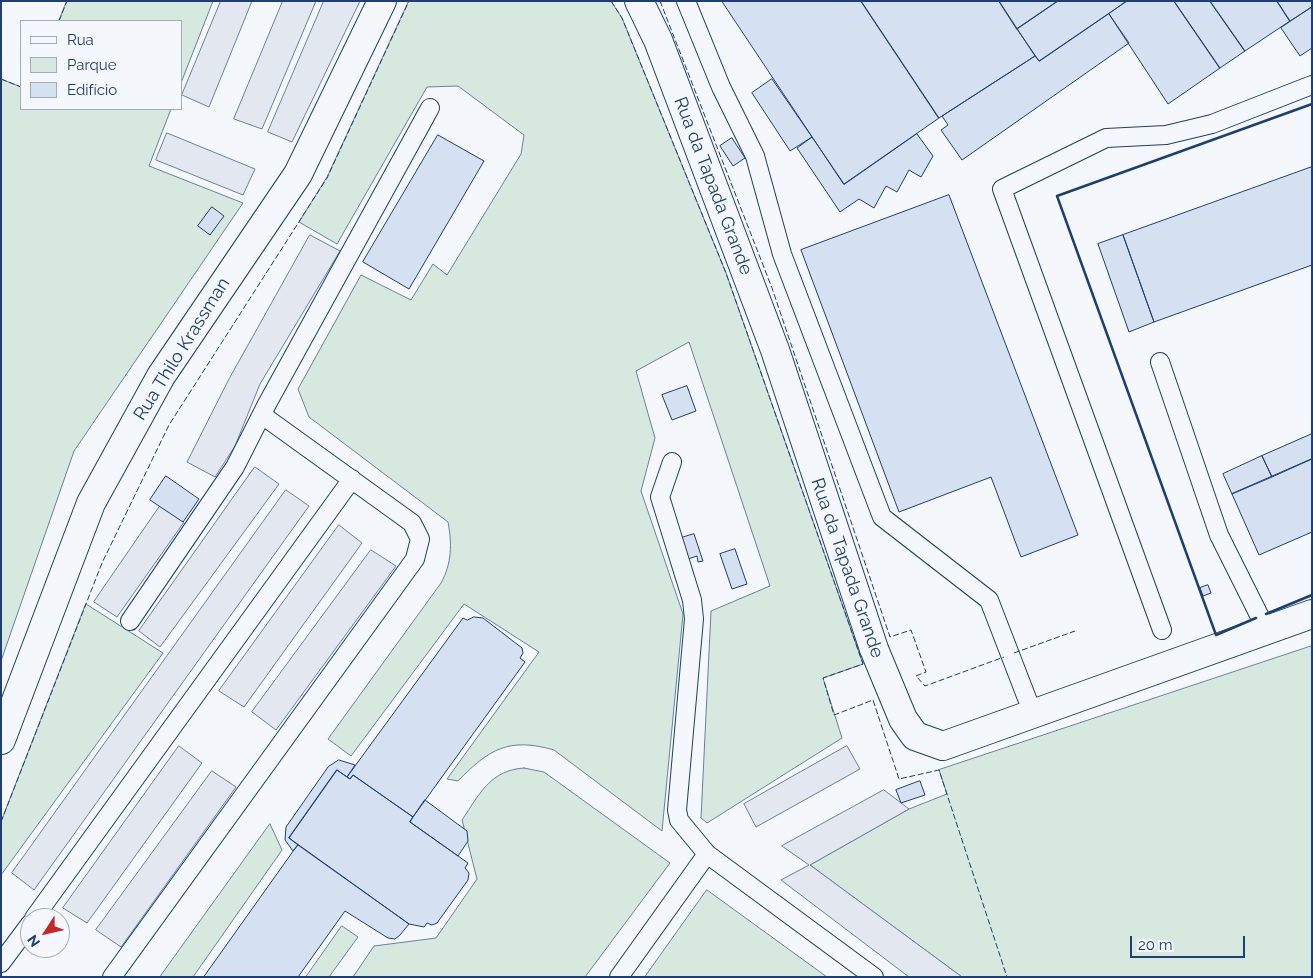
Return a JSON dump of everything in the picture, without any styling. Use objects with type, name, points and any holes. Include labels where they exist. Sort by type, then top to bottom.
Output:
[{"type":"street","name":"Rua Thilo Krassman","points":[[1,740],[91,503],[161,376],[298,174],[382,1]]},
{"type":"street","name":"Rua da Tapada Grande","points":[[639,1],[658,40],[774,350],[874,649],[903,720],[915,736],[943,746],[1312,614]]},
{"type":"lane","points":[[686,1],[721,88],[755,156],[782,254],[882,517],[989,600],[1033,714]]},
{"type":"lane","points":[[1162,630],[1002,189],[1106,138],[1166,135],[1212,124],[1312,85]]},
{"type":"lane","points":[[130,621],[236,467],[262,415],[430,108]]},
{"type":"lane","points":[[1160,362],[1219,535],[1267,631]]},
{"type":"lane","points":[[112,977],[415,559],[420,539],[412,523],[262,415]]},
{"type":"lane","points":[[672,462],[660,496],[692,600],[694,619],[677,810],[679,820],[707,854],[874,977]]},
{"type":"lane","points":[[41,908],[352,479]]},
{"type":"lane","points":[[618,977],[707,854]]},
{"type":"lane","points":[[1,964],[20,938]]},
{"type":"green space","points":[[67,1],[213,1],[182,80],[182,20],[59,20]]},
{"type":"green space","points":[[409,1],[611,1],[622,18],[726,273],[863,664],[823,678],[842,738],[707,823],[701,818],[711,611],[770,586],[689,342],[636,371],[655,438],[641,491],[683,614],[662,831],[554,750],[538,746],[524,745],[501,749],[480,761],[458,781],[447,779],[539,652],[464,604],[351,756],[328,739],[441,583],[449,561],[450,538],[448,522],[309,417],[298,389],[361,275],[411,300],[433,264],[447,275],[521,154],[524,135],[458,86],[427,87],[337,244],[299,222],[327,177]]},
{"type":"green space","points":[[1,79],[20,87],[20,110],[171,110],[149,166],[243,203],[74,451],[1,661]]},
{"type":"green space","points":[[86,604],[163,653],[1,875],[1,822]]},
{"type":"green space","points":[[1312,646],[1312,977],[962,977],[810,865],[909,809],[947,794],[939,770]]},
{"type":"green space","points":[[524,768],[544,772],[670,863],[585,977],[353,977],[374,946],[436,938],[477,879],[462,820],[480,793],[494,779],[502,773]]},
{"type":"green space","points":[[270,824],[282,850],[193,977],[160,977]]},
{"type":"green space","points":[[707,890],[827,977],[645,977]]},
{"type":"green space","points":[[342,926],[358,937],[329,977],[306,977]]},
{"type":"shaded area","points":[[221,1],[252,1],[209,107],[182,95]]},
{"type":"shaded area","points":[[283,1],[316,1],[262,129],[234,119]]},
{"type":"shaded area","points":[[324,1],[360,1],[292,142],[268,132]]},
{"type":"shaded area","points":[[167,133],[255,169],[243,195],[156,160]]},
{"type":"shaded area","points":[[310,235],[340,251],[260,384],[235,446],[215,477],[187,462],[229,379]]},
{"type":"shaded area","points":[[255,467],[279,484],[160,647],[139,631]]},
{"type":"shaded area","points":[[286,490],[309,506],[34,890],[12,873]]},
{"type":"shaded area","points":[[160,506],[184,522],[117,617],[94,602]]},
{"type":"shaded area","points":[[339,525],[362,543],[244,707],[219,691]]},
{"type":"shaded area","points":[[371,550],[396,566],[276,730],[252,712]]},
{"type":"shaded area","points":[[179,746],[202,763],[87,923],[70,912],[70,908],[63,908]]},
{"type":"shaded area","points":[[847,746],[860,769],[756,827],[744,804]]},
{"type":"shaded area","points":[[212,771],[236,787],[121,947],[96,930]]},
{"type":"shaded area","points":[[884,790],[909,809],[810,865],[962,977],[909,977],[781,880],[809,865],[782,846]]},
{"type":"building","points":[[722,1],[861,1],[939,118],[844,184]]},
{"type":"building","points":[[861,1],[999,1],[1035,56],[939,118]]},
{"type":"building","points":[[999,1],[1058,1],[1017,29]]},
{"type":"building","points":[[1058,1],[1127,1],[1039,61],[1017,29]]},
{"type":"building","points":[[1127,1],[1174,1],[1220,68],[1168,104],[1109,14]]},
{"type":"building","points":[[1174,1],[1210,1],[1245,51],[1220,68]]},
{"type":"building","points":[[1210,1],[1277,1],[1290,21],[1245,51]]},
{"type":"building","points":[[1277,1],[1312,1],[1312,7],[1290,21]]},
{"type":"building","points":[[1312,7],[1312,48],[1300,56],[1281,28]]},
{"type":"building","points":[[1109,14],[1129,43],[962,160],[941,130],[948,125],[942,116],[1035,56],[1039,61]]},
{"type":"building","points":[[772,79],[812,137],[790,151],[752,93]]},
{"type":"building","points":[[917,134],[933,156],[921,177],[909,170],[897,192],[886,186],[874,208],[859,199],[840,212],[797,148],[812,137],[844,184]]},
{"type":"building","points":[[438,135],[484,161],[409,289],[363,262]]},
{"type":"building","points":[[732,138],[745,158],[733,166],[720,146]]},
{"type":"building","points":[[1312,167],[1312,265],[1154,322],[1123,235]]},
{"type":"building","points":[[949,195],[1078,535],[1021,557],[991,477],[899,512],[801,250]]},
{"type":"building","points":[[212,207],[224,216],[210,235],[198,226]]},
{"type":"building","points":[[1123,235],[1154,322],[1129,332],[1098,244]]},
{"type":"building","points":[[687,386],[696,411],[672,420],[662,395]]},
{"type":"building","points":[[1312,434],[1312,459],[1272,477],[1262,456]]},
{"type":"building","points":[[1262,456],[1272,477],[1232,494],[1223,474]]},
{"type":"building","points":[[1312,459],[1312,532],[1259,555],[1232,494]]},
{"type":"building","points":[[166,476],[199,499],[183,522],[150,500]]},
{"type":"building","points":[[694,534],[703,561],[698,562],[697,556],[685,560],[678,539]]},
{"type":"building","points":[[735,549],[747,584],[732,589],[720,554]]},
{"type":"building","points":[[1208,585],[1211,593],[1203,596],[1200,588]]},
{"type":"building","points":[[474,617],[483,618],[522,648],[523,653],[520,658],[525,662],[413,817],[353,775],[350,779],[347,777],[463,618],[467,620]]},
{"type":"building","points":[[339,760],[355,765],[347,777],[337,770],[289,838],[298,845],[293,851],[285,840],[286,827],[328,767]]},
{"type":"building","points":[[337,770],[350,779],[353,775],[413,817],[410,822],[468,863],[465,868],[469,873],[468,880],[437,923],[432,925],[427,923],[424,927],[409,924],[289,838]]},
{"type":"building","points":[[920,781],[925,795],[901,803],[896,790]]},
{"type":"building","points":[[425,800],[467,831],[468,841],[458,856],[410,822]]},
{"type":"building","points":[[298,845],[409,924],[395,939],[388,938],[345,911],[298,977],[204,977]]},
{"type":"fence","points":[[59,20],[67,1]]},
{"type":"fence","points":[[1,822],[102,563],[169,425],[327,178],[409,1]]},
{"type":"fence","points":[[611,1],[622,18],[726,273],[863,664],[823,678],[834,715],[873,700],[899,779],[939,770],[1007,977]]},
{"type":"fence","points":[[660,1],[772,288],[890,637],[911,630],[926,672],[916,676],[925,686],[1004,657]]},
{"type":"fence","points":[[1,79],[20,87]]},
{"type":"fence","points":[[1014,653],[1075,631]]},
{"type":"wall","points":[[1256,618],[1216,635],[1057,196],[1312,104]]},
{"type":"wall","points":[[1266,614],[1312,595]]}]
